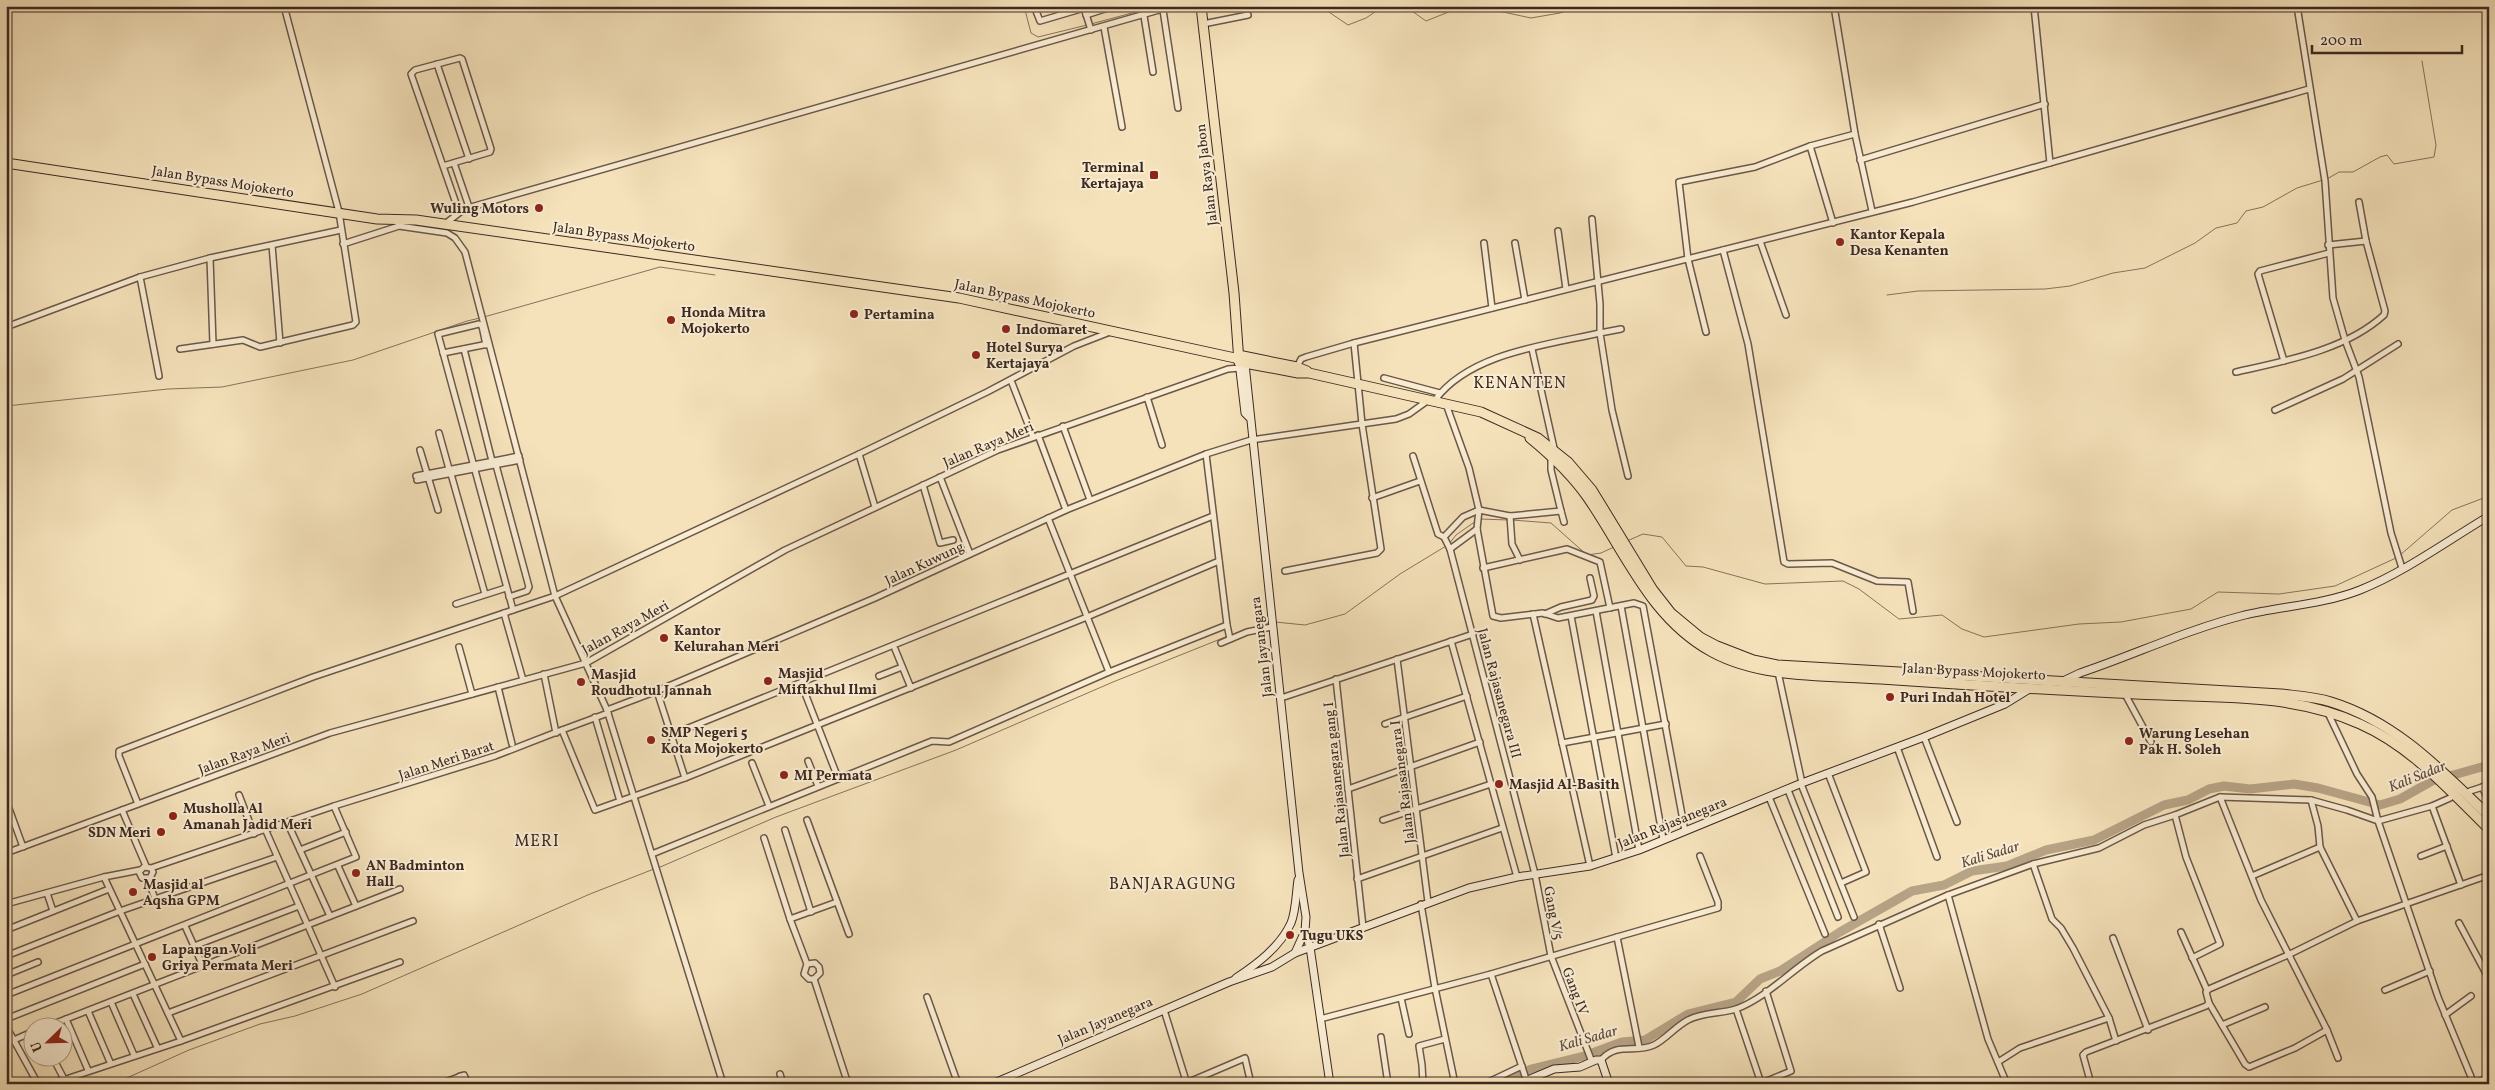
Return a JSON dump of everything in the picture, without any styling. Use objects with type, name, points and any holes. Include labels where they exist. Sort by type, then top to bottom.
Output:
[{"type":"highway","name":"Jalan Raya Jabon","points":[[1201,6],[1239,357]]},
{"type":"highway","name":"Jalan Bypass Mojokerto","points":[[6,163],[377,219],[416,220],[959,298],[1239,357],[1298,373],[1309,372]]},
{"type":"highway","name":"Jalan Bypass Mojokerto","points":[[1239,357],[1298,366],[1309,372],[1435,397],[1445,402],[1495,416],[1523,432],[1553,452],[1577,483],[1614,533],[1656,606],[1678,628],[1696,642],[1731,661],[1778,672],[2032,688],[2056,686],[2281,694],[2329,701],[2383,725],[2415,746],[2433,768],[2452,786],[2489,816]]},
{"type":"highway","name":"Jalan Bypass Mojokerto","points":[[1626,553],[1652,590],[1681,622],[1717,646],[1753,660],[1777,665],[2040,681],[2056,686],[2125,694],[2296,703],[2327,710],[2361,724],[2391,740],[2433,768]]},
{"type":"highway","name":"Jalan Bypass Mojokerto","points":[[2452,786],[2489,829]]},
{"type":"street","points":[[180,349],[243,340],[260,347],[355,324],[356,320],[339,212],[284,6]]},
{"type":"street","points":[[1034,6],[1040,21],[1084,7],[1091,29]]},
{"type":"street","points":[[1087,18],[1114,6]]},
{"type":"street","points":[[445,224],[459,212],[469,207],[1091,29],[1144,16],[1173,6]]},
{"type":"street","points":[[1834,6],[1855,134],[1872,211]]},
{"type":"street","points":[[2034,6],[2050,163]]},
{"type":"street","points":[[2298,6],[2324,179],[2333,298],[2345,340],[2357,369],[2396,552],[2401,565]]},
{"type":"street","points":[[1163,10],[1178,108]]},
{"type":"street","points":[[1203,24],[1248,15]]},
{"type":"street","points":[[1144,16],[1153,72]]},
{"type":"street","points":[[1104,27],[1122,127]]},
{"type":"street","points":[[443,166],[490,152],[491,149],[462,59],[460,58],[415,70],[411,74],[443,166],[459,212]]},
{"type":"street","points":[[437,64],[469,159]]},
{"type":"street","points":[[1298,366],[1301,359],[1306,356],[1913,202],[2309,89]]},
{"type":"street","points":[[1860,160],[2045,104]]},
{"type":"street","points":[[1706,332],[1688,260],[1680,181],[1726,174],[1755,167],[1810,146],[1855,134]]},
{"type":"street","points":[[1810,146],[1833,223]]},
{"type":"street","points":[[454,163],[469,207]]},
{"type":"street","points":[[2236,372],[2284,361],[2345,340],[2382,317],[2385,312],[2366,241],[2359,202]]},
{"type":"street","points":[[377,219],[399,226],[447,232],[455,238],[465,252],[485,320],[488,344]]},
{"type":"street","points":[[1592,219],[1600,333],[1612,410],[1628,476]]},
{"type":"street","points":[[343,244],[399,226]]},
{"type":"street","points":[[6,327],[140,277],[210,258],[341,230]]},
{"type":"street","points":[[1558,231],[1566,289]]},
{"type":"street","points":[[1760,241],[1786,315]]},
{"type":"street","points":[[2328,245],[2366,241]]},
{"type":"street","points":[[1515,242],[1525,300]]},
{"type":"street","points":[[1484,243],[1492,308]]},
{"type":"street","points":[[272,245],[280,342]]},
{"type":"street","points":[[1723,250],[1748,344],[1783,560],[1788,564],[1832,563],[1877,581],[1908,582],[1913,611]]},
{"type":"street","points":[[2284,361],[2258,274],[2260,270],[2329,253]]},
{"type":"street","points":[[210,258],[212,344]]},
{"type":"street","points":[[140,277],[160,376]]},
{"type":"street","points":[[513,610],[438,334],[478,324],[482,326],[488,344],[556,596],[607,711],[723,1084]]},
{"type":"street","points":[[138,804],[120,760],[119,751],[313,677],[556,596],[859,454],[1067,350],[1114,330]]},
{"type":"street","name":"Jalan Kuwung","points":[[596,717],[874,598],[1066,510],[1206,454],[1251,440],[1404,416],[1435,397],[1475,366],[1532,349],[1621,330]]},
{"type":"street","points":[[1285,571],[1379,552],[1382,546],[1372,498],[1354,343]]},
{"type":"street","points":[[443,353],[488,344]]},
{"type":"street","points":[[2275,410],[2335,383],[2398,344]]},
{"type":"street","points":[[464,349],[529,588],[527,591],[509,597]]},
{"type":"street","points":[[1532,349],[1553,452],[1551,470],[1564,522]]},
{"type":"street","name":"Jalan Raya Meri","points":[[6,853],[330,733],[586,663],[775,554],[1004,447],[1147,397],[1239,357]]},
{"type":"street","name":"Jalan Jayanegara","points":[[992,1084],[1229,982],[1248,977],[1280,963],[1296,953],[1304,931],[1306,917],[1299,873],[1251,440],[1249,417],[1251,412],[1239,357]]},
{"type":"street","points":[[1384,378],[1435,397]]},
{"type":"street","points":[[1012,383],[1066,510]]},
{"type":"street","points":[[1147,397],[1162,445]]},
{"type":"street","points":[[1445,402],[1465,456],[1478,513],[1477,526],[1483,568],[1493,616],[1501,618],[1545,614],[1555,618],[1637,603],[1645,609],[1685,831]]},
{"type":"street","points":[[1063,426],[1090,500]]},
{"type":"street","points":[[439,433],[485,594]]},
{"type":"street","points":[[420,450],[438,510]]},
{"type":"street","points":[[859,454],[875,508]]},
{"type":"street","points":[[1206,454],[1230,638]]},
{"type":"street","points":[[1372,498],[1420,481],[1413,456]]},
{"type":"street","points":[[416,478],[520,458]]},
{"type":"street","points":[[940,477],[970,554]]},
{"type":"street","name":"Jalan Rajasanegara III","points":[[1420,481],[1438,534],[1445,538],[1450,548],[1535,874]]},
{"type":"street","points":[[923,485],[940,544],[953,540]]},
{"type":"street","points":[[1445,538],[1464,517],[1478,513],[1510,517],[1561,511]]},
{"type":"street","points":[[671,735],[1213,516]]},
{"type":"street","points":[[2056,686],[2080,673],[2218,622],[2253,613],[2303,605],[2358,591],[2489,516]]},
{"type":"street","points":[[1510,517],[1512,544],[1520,560]]},
{"type":"street","points":[[1048,518],[1109,672]]},
{"type":"street","points":[[1450,548],[1477,526]]},
{"type":"street","points":[[1483,568],[1566,549],[1600,562],[1610,608]]},
{"type":"street","points":[[544,674],[559,732],[592,808],[597,810],[685,778],[911,688],[1219,561]]},
{"type":"street","points":[[1545,614],[1561,607],[1592,600],[1594,596],[1590,578]]},
{"type":"street","points":[[456,604],[506,588]]},
{"type":"street","points":[[1620,606],[1663,839]]},
{"type":"street","points":[[1596,611],[1639,850]]},
{"type":"street","points":[[504,613],[523,680]]},
{"type":"street","points":[[1533,614],[1590,866]]},
{"type":"street","points":[[1571,616],[1616,858]]},
{"type":"street","points":[[652,856],[769,806],[932,741],[949,742],[1109,672],[1227,626]]},
{"type":"street","points":[[1221,643],[1247,632],[1272,626]]},
{"type":"street","points":[[1281,698],[1473,634]]},
{"type":"street","points":[[1451,641],[1517,876]]},
{"type":"street","points":[[459,648],[472,694]]},
{"type":"street","points":[[895,649],[911,688]]},
{"type":"street","name":"Jalan Rajasanegara I","points":[[1397,659],[1412,765],[1435,988],[1454,1084]]},
{"type":"street","points":[[879,676],[902,667]]},
{"type":"street","points":[[1778,672],[1801,784],[1854,916]]},
{"type":"street","name":"Jalan Rajasanegara gang I","points":[[1336,680],[1363,927]]},
{"type":"street","name":"Jalan Rajasanegara","points":[[1296,953],[1310,946],[1469,888],[1517,876],[1590,866],[1639,850],[2005,704],[2040,681]]},
{"type":"street","points":[[801,683],[838,778]]},
{"type":"street","points":[[498,687],[512,744]]},
{"type":"street","points":[[657,691],[685,778]]},
{"type":"street","points":[[2125,694],[2150,742]]},
{"type":"street","points":[[1385,724],[1467,696]]},
{"type":"street","points":[[2327,710],[2357,774],[2372,797],[2373,808],[2445,1015],[2474,1083],[2489,1078]]},
{"type":"street","points":[[596,717],[620,801]]},
{"type":"street","name":"Jalan Meri Barat","points":[[140,870],[288,824],[334,806],[495,756],[596,717]]},
{"type":"street","points":[[1562,743],[1666,724]]},
{"type":"street","points":[[1924,737],[1957,822]]},
{"type":"street","points":[[1348,790],[1412,765],[1480,742]]},
{"type":"street","points":[[1897,747],[1937,857]]},
{"type":"street","points":[[808,761],[818,786]]},
{"type":"street","points":[[752,763],[769,806]]},
{"type":"street","points":[[1828,773],[1866,872],[1841,883]]},
{"type":"street","points":[[1383,820],[1490,784]]},
{"type":"street","points":[[2470,791],[2489,784]]},
{"type":"street","points":[[2482,787],[2489,800]]},
{"type":"street","points":[[1788,790],[1838,917]]},
{"type":"street","points":[[238,795],[254,834]]},
{"type":"street","points":[[1769,797],[1825,934]]},
{"type":"street","points":[[2220,797],[2252,876],[2288,955],[2327,1030],[2338,1058]]},
{"type":"street","points":[[1601,1060],[1614,1050],[1656,1044],[1680,1024],[1691,1018],[1736,1009],[1766,991],[1805,961],[1879,924],[1948,895],[2033,864],[2089,851],[2144,824],[2175,816],[2220,797],[2311,800],[2378,821],[2432,806],[2450,798]]},
{"type":"street","points":[[2311,800],[2318,826],[2320,847],[2358,921]]},
{"type":"street","points":[[7,803],[23,846]]},
{"type":"street","points":[[6,995],[338,866],[356,857],[334,806]]},
{"type":"street","points":[[2432,806],[2461,885]]},
{"type":"street","points":[[122,810],[152,874],[148,879]]},
{"type":"street","points":[[2175,816],[2194,880],[2220,944],[2192,958]]},
{"type":"street","points":[[807,820],[848,934]]},
{"type":"street","points":[[288,824],[330,916]]},
{"type":"street","points":[[1358,879],[1502,828]]},
{"type":"street","points":[[266,830],[335,987]]},
{"type":"street","points":[[785,830],[811,912]]},
{"type":"street","points":[[300,850],[346,832]]},
{"type":"street","points":[[764,838],[790,919],[807,964]]},
{"type":"street","points":[[2421,856],[2447,846]]},
{"type":"street","points":[[2252,876],[2320,847]]},
{"type":"street","points":[[1320,1019],[1491,974],[1616,936],[1718,908],[1718,902],[1700,856]]},
{"type":"street","points":[[6,956],[120,911],[277,857]]},
{"type":"street","points":[[2033,864],[2052,919],[2061,928],[2073,948],[2110,1018],[2116,1041]]},
{"type":"street","points":[[338,866],[356,906]]},
{"type":"street","points":[[6,904],[104,877],[140,870],[142,878],[148,879]]},
{"type":"street","name":"Jalan Jayanegara","points":[[1229,982],[1251,968],[1271,951],[1291,922],[1299,873]]},
{"type":"street","name":"Gang V/5","points":[[1535,874],[1550,956]]},
{"type":"street","points":[[2207,990],[2288,955],[2358,921],[2489,875]]},
{"type":"street","points":[[104,877],[181,1041]]},
{"type":"street","points":[[148,879],[155,899]]},
{"type":"street","points":[[68,1018],[400,888]]},
{"type":"street","points":[[6,930],[110,889]]},
{"type":"street","points":[[47,893],[54,911]]},
{"type":"street","points":[[1948,895],[1988,1038],[2007,1084]]},
{"type":"street","points":[[790,919],[837,902]]},
{"type":"street","points":[[194,946],[299,906]]},
{"type":"street","points":[[1292,915],[1296,913],[1306,917]]},
{"type":"street","points":[[168,1013],[413,921]]},
{"type":"street","points":[[2460,923],[2489,980]]},
{"type":"street","points":[[1879,924],[1900,988]]},
{"type":"street","points":[[185,926],[203,966]]},
{"type":"street","points":[[1304,931],[1310,946],[1330,1084]]},
{"type":"street","points":[[2181,932],[2207,990],[2209,1004],[2245,1064],[2249,1067],[2295,1048],[2327,1030]]},
{"type":"street","points":[[1616,936],[1638,1046]]},
{"type":"street","points":[[2113,938],[2148,1030]]},
{"type":"street","points":[[1271,951],[1273,959],[1280,963]]},
{"type":"street","name":"Gang IV","points":[[1550,956],[1590,1057]]},
{"type":"street","points":[[6,975],[38,962]]},
{"type":"street","points":[[51,1084],[110,1062],[181,1041],[400,962]]},
{"type":"street","points":[[807,964],[815,963],[819,967],[819,976],[814,979]]},
{"type":"street","points":[[6,1018],[145,964]]},
{"type":"street","points":[[807,964],[803,971],[805,976],[814,979]]},
{"type":"street","points":[[2385,990],[2430,971]]},
{"type":"street","points":[[1491,974],[1524,1072],[1518,1084]]},
{"type":"street","points":[[814,979],[848,1084]]},
{"type":"street","points":[[1736,1009],[1761,1083],[1791,1071],[1766,991]]},
{"type":"street","points":[[133,994],[157,1047]]},
{"type":"street","points":[[2445,1015],[2471,996]]},
{"type":"street","points":[[927,997],[958,1084]]},
{"type":"street","points":[[1402,998],[1408,1034]]},
{"type":"street","points":[[111,1002],[134,1055]]},
{"type":"street","points":[[2091,1084],[2084,1053],[2148,1030],[2209,1004]]},
{"type":"street","points":[[2222,1024],[2265,1007]]},
{"type":"street","points":[[88,1010],[110,1062]]},
{"type":"street","points":[[1164,1010],[1186,1083],[1245,1058],[1251,1084]]},
{"type":"street","points":[[1998,1062],[2020,1048],[2110,1018]]},
{"type":"street","points":[[6,1026],[38,1084]]},
{"type":"street","points":[[72,1033],[88,1070]]},
{"type":"street","points":[[14,1040],[22,1036]]},
{"type":"street","points":[[1381,1037],[1388,1084]]},
{"type":"street","points":[[1423,1084],[1419,1046],[1445,1039]]},
{"type":"street","points":[[1484,1084],[1524,1072],[1580,1067],[1590,1057],[1601,1060]]},
{"type":"street","points":[[1601,1060],[1609,1084]]},
{"type":"street","points":[[58,1068],[64,1079]]},
{"type":"street","points":[[780,1074],[783,1084]]},
{"type":"street","points":[[460,1076],[463,1084]]},
{"type":"street","points":[[440,1084],[460,1076],[466,1076],[468,1084]]},
{"type":"waterway","points":[[1024,6],[1031,33],[1038,37],[1087,25]]},
{"type":"waterway","points":[[1091,24],[1158,6]]},
{"type":"waterway","points":[[1320,6],[1348,25],[1366,18],[1384,6]]},
{"type":"waterway","points":[[1405,6],[1426,21],[1456,9],[1475,6],[1531,18],[1560,13],[1583,6]]},
{"type":"waterway","points":[[2327,179],[2339,172],[2353,172],[2387,155],[2394,164],[2434,157],[2436,145],[2422,61]]},
{"type":"waterway","points":[[1887,295],[1918,291],[2045,289],[2070,286],[2113,273],[2145,268],[2195,243],[2216,228],[2237,223],[2246,211],[2263,207],[2297,188],[2323,180]]},
{"type":"waterway","points":[[484,317],[660,267],[715,275]]},
{"type":"waterway","points":[[6,406],[168,389],[222,387],[353,360],[480,318]]},
{"type":"waterway","points":[[2399,556],[2452,510],[2489,496]]},
{"type":"waterway","points":[[1480,519],[1508,520]]},
{"type":"waterway","points":[[1512,520],[1551,523],[1587,555],[1601,553],[1614,547]]},
{"type":"waterway","points":[[1449,544],[1456,535],[1476,521]]},
{"type":"waterway","points":[[1627,541],[1643,534],[1662,537],[1686,566],[1703,567],[1765,584],[1843,581],[1859,589],[1899,619],[1942,615],[1962,629],[1984,637],[2079,624],[2121,622],[2191,609],[2218,592],[2279,594],[2335,586],[2396,558]]},
{"type":"waterway","points":[[1275,622],[1305,625],[1345,614],[1400,574],[1446,546]]},
{"type":"waterway","points":[[1232,635],[1268,623]]},
{"type":"waterway","points":[[658,868],[776,817],[956,750],[1113,682],[1228,636]]},
{"type":"waterway","name":"Kali Sadar","points":[[1497,1084],[1531,1069],[1584,1056],[1622,1042],[1645,1040],[1688,1014],[1736,1002],[1760,979],[1780,971],[1840,932],[1912,891],[1944,885],[1972,871],[2007,866],[2046,850],[2094,840],[2164,805],[2188,800],[2209,789],[2224,786],[2250,789],[2294,784],[2318,788],[2380,805],[2400,799],[2432,781],[2489,765]]},
{"type":"waterway","points":[[99,1084],[120,1081],[189,1050],[260,1024],[295,1016],[362,994],[590,894],[654,869]]},
{"type":"waterway","name":"Kali Sadar","points":[[6,1076],[11,1084]]},
{"type":"waterway","points":[[79,1084],[84,1084]]},
{"type":"place","name":"Terminal Kertajaya","points":[[1154,175]]},
{"type":"place","name":"Wuling Motors","points":[[539,208]]},
{"type":"place","name":"Kantor Kepala Desa Kenanten","points":[[1840,242]]},
{"type":"place","name":"Pertamina","points":[[854,314]]},
{"type":"place","name":"Honda Mitra Mojokerto","points":[[671,320]]},
{"type":"place","name":"Indomaret","points":[[1006,329]]},
{"type":"place","name":"Hotel Surya Kertajaya","points":[[976,355]]},
{"type":"place","name":"Kantor Kelurahan Meri","points":[[664,638]]},
{"type":"place","name":"Masjid Miftakhul Ilmi","points":[[768,681]]},
{"type":"place","name":"Masjid Roudhotul Jannah","points":[[581,682]]},
{"type":"place","name":"Puri Indah Hotel","points":[[1890,697]]},
{"type":"place","name":"SMP Negeri 5 Kota Mojokerto","points":[[651,740]]},
{"type":"place","name":"Warung Lesehan Pak H. Soleh","points":[[2129,741]]},
{"type":"place","name":"MI Permata","points":[[784,775]]},
{"type":"place","name":"Masjid Al-Basith","points":[[1499,784]]},
{"type":"place","name":"Musholla Al Amanah Jadid Meri","points":[[173,816]]},
{"type":"place","name":"SDN Meri","points":[[161,832]]},
{"type":"place","name":"AN Badminton Hall","points":[[356,873]]},
{"type":"place","name":"Masjid al Aqsha GPM","points":[[133,892]]},
{"type":"place","name":"Tugu UKS","points":[[1290,935]]},
{"type":"place","name":"Lapangan Voli Griya Permata Meri","points":[[152,957]]},
{"type":"district","name":"KENANTEN","points":[[1520,382]]},
{"type":"district","name":"MERI","points":[[537,840]]},
{"type":"district","name":"BANJARAGUNG","points":[[1173,883]]}]
